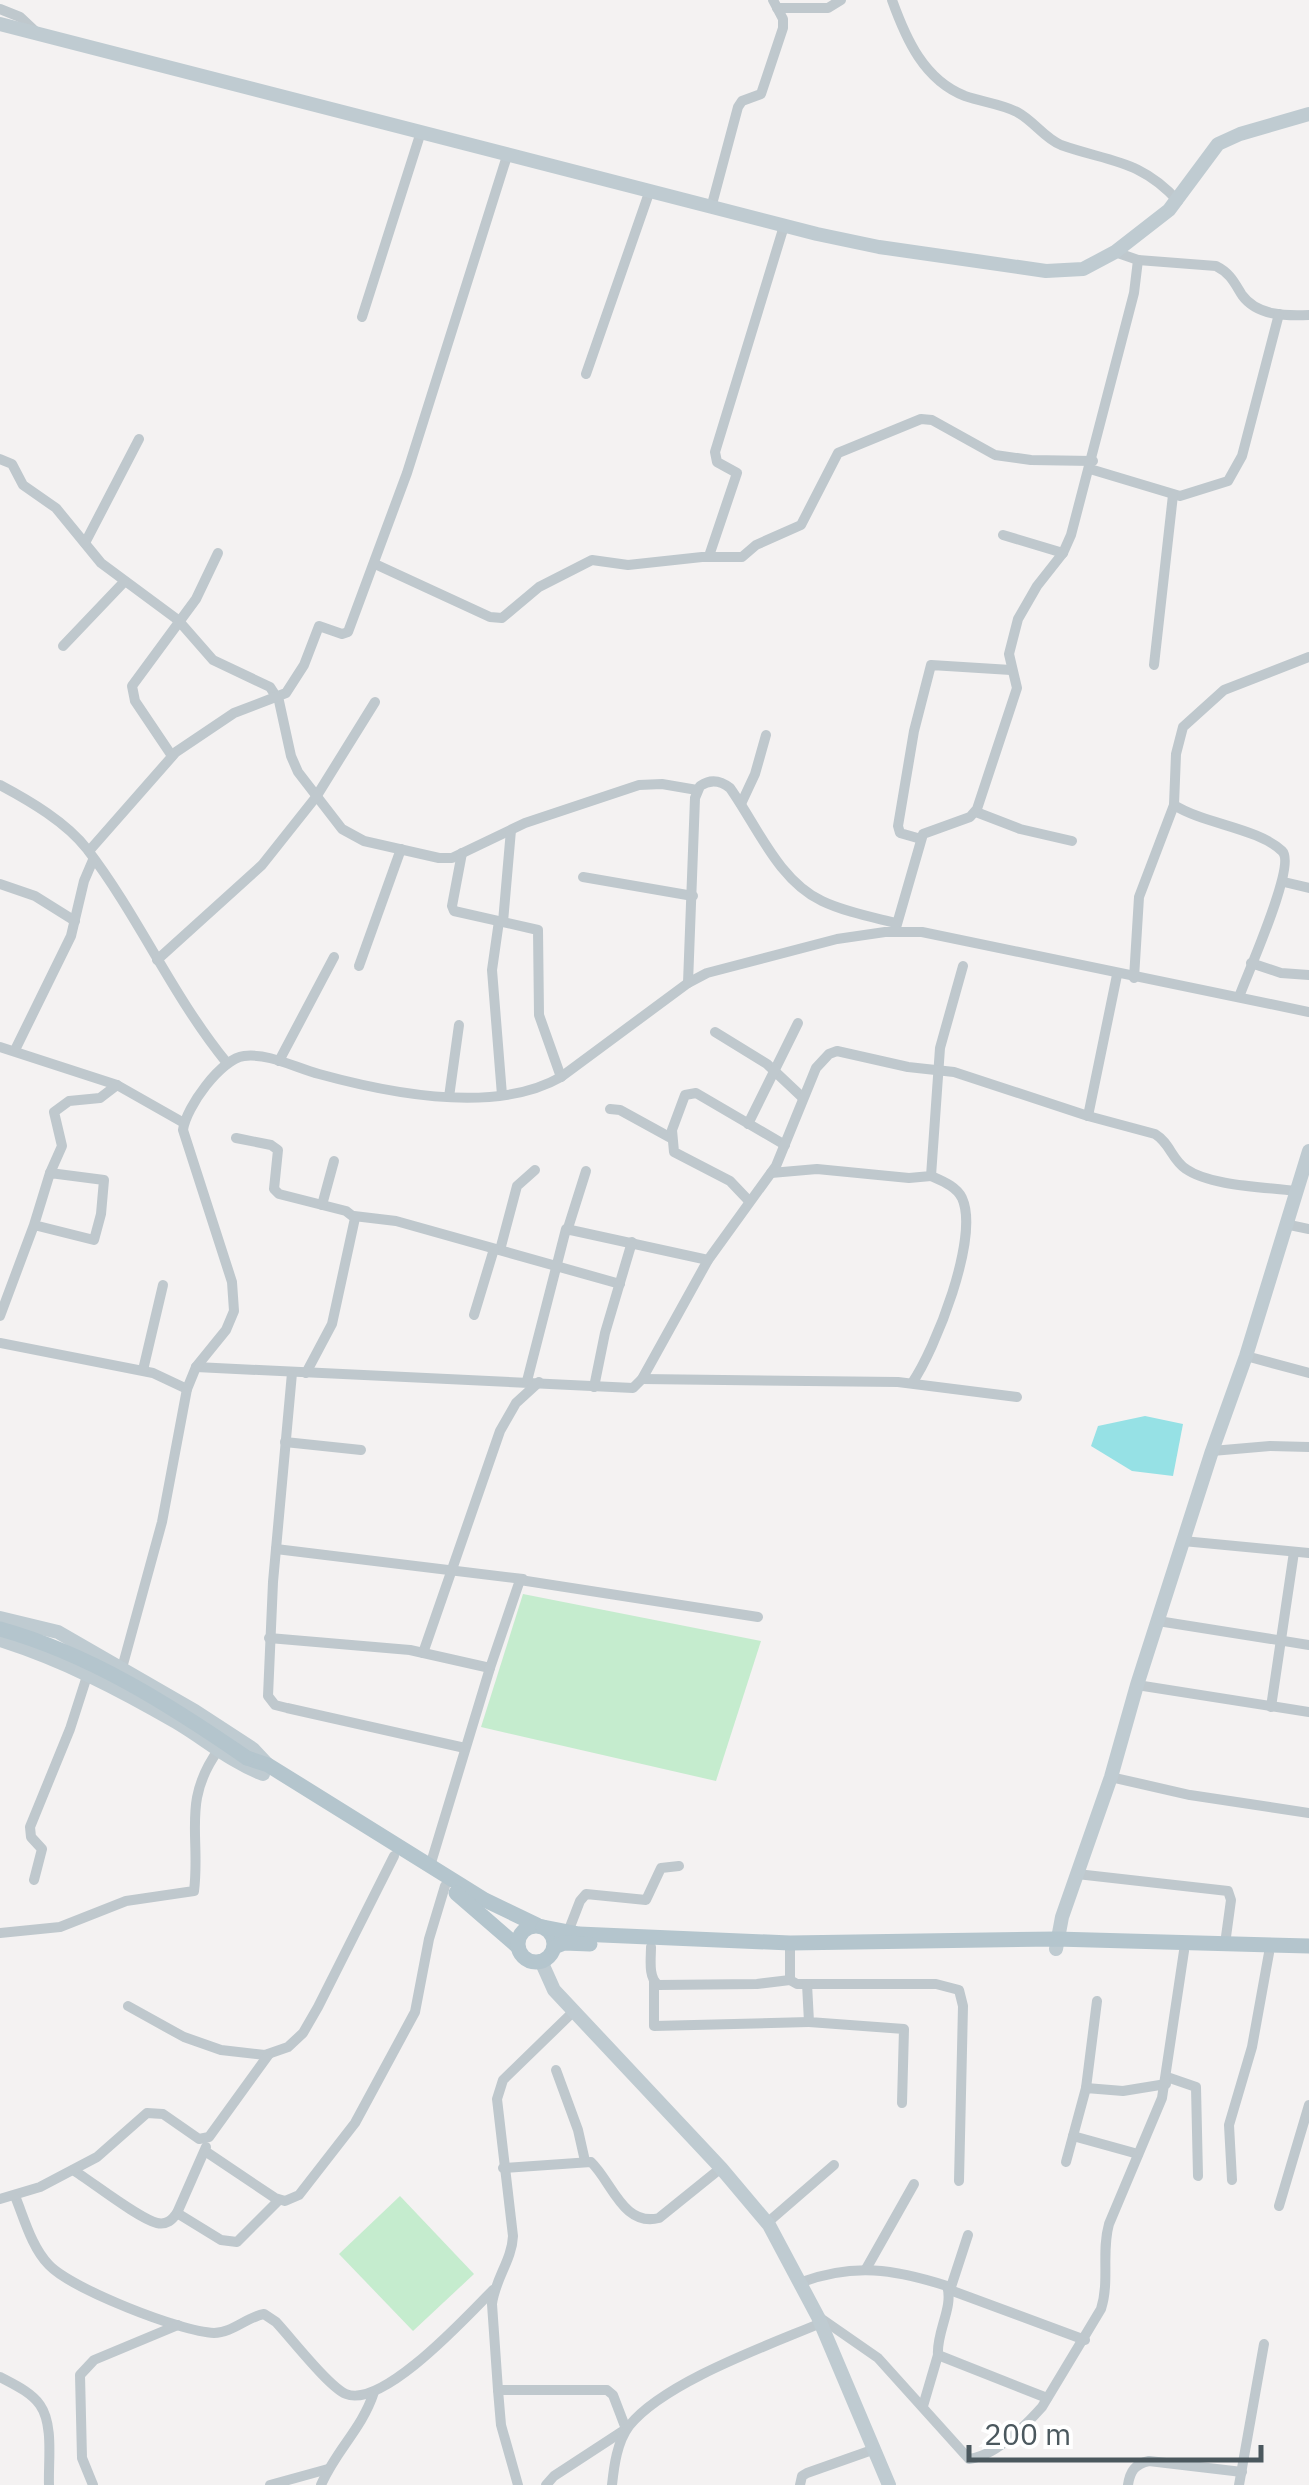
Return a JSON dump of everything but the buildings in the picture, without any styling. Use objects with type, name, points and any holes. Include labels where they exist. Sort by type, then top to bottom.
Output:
[{"type":"main road","points":[[0,1629],[89,1662],[174,1710],[445,1886],[478,1909],[518,1946],[523,1957],[541,1962],[554,1947],[552,1936],[540,1926]]},
{"type":"main road","points":[[265,1770],[498,1907],[540,1926],[568,1932],[790,1942],[1309,1946]]},
{"type":"main road","points":[[518,1946],[520,1933],[540,1926]]},
{"type":"main road","points":[[554,1947],[564,1943],[790,1950],[1056,1944],[1309,1954]]},
{"type":"street","points":[[775,4],[828,8],[841,0]]},
{"type":"street","points":[[892,0],[914,51],[952,90],[1022,114],[1054,142],[1120,161],[1158,181],[1178,200]]},
{"type":"street","points":[[711,208],[738,106],[762,92],[782,34],[783,19],[775,4]]},
{"type":"street","points":[[0,9],[20,17],[38,34]]},
{"type":"street","points":[[0,24],[784,226],[879,247],[1060,272],[1091,266],[1116,252],[1178,200],[1218,144],[1309,114]]},
{"type":"street","points":[[362,317],[420,134]]},
{"type":"street","points":[[15,1050],[66,949],[91,856],[172,756],[234,713],[278,698],[294,684],[319,626],[342,634],[348,632],[425,419],[507,156]]},
{"type":"street","points":[[586,374],[648,192]]},
{"type":"street","points":[[708,556],[737,474],[716,462],[715,452],[784,226]]},
{"type":"street","points":[[1116,252],[1138,260],[1216,266],[1232,277],[1248,302],[1260,309],[1309,316]]},
{"type":"street","points":[[976,812],[1015,696],[1017,683],[1011,670],[1010,649],[1018,619],[1037,586],[1063,554],[1091,465],[1128,321],[1138,260]]},
{"type":"street","points":[[375,564],[496,618],[508,616],[540,587],[592,560],[628,565],[708,556],[742,557],[762,541],[798,528],[838,453],[921,419],[932,420],[994,455],[1091,465],[1173,496],[1183,496],[1224,483],[1235,471],[1279,314]]},
{"type":"street","points":[[85,543],[138,438]]},
{"type":"street","points":[[0,459],[12,464],[23,485],[56,508],[101,563],[178,620],[213,660],[265,684],[278,698],[291,756],[316,797],[348,833],[364,841],[438,858],[462,854],[511,830],[639,785],[697,790],[708,782],[723,783],[776,858],[802,888],[824,903],[896,927],[1309,1012]]},
{"type":"street","points":[[1154,665],[1173,496]]},
{"type":"street","points":[[1003,535],[1063,554]]},
{"type":"street","points":[[172,756],[131,692],[143,669],[196,599],[218,553]]},
{"type":"street","points":[[63,646],[124,582]]},
{"type":"street","points":[[1134,978],[1139,897],[1174,805],[1176,754],[1183,727],[1224,690],[1309,657]]},
{"type":"street","points":[[922,839],[900,832],[898,826],[914,731],[931,665],[1011,670]]},
{"type":"street","points":[[157,960],[257,870],[316,797],[375,702]]},
{"type":"street","points":[[741,804],[755,774],[766,734]]},
{"type":"street","points":[[0,785],[65,828],[91,856],[203,1034],[227,1063]]},
{"type":"street","points":[[688,983],[697,790]]},
{"type":"street","points":[[1174,805],[1282,850],[1286,860],[1284,882],[1239,997]]},
{"type":"street","points":[[896,927],[926,832],[976,812],[1020,829],[1072,841]]},
{"type":"street","points":[[502,1095],[492,970],[511,830]]},
{"type":"street","points":[[359,966],[401,849]]},
{"type":"street","points":[[462,854],[453,909],[538,930],[540,1016],[560,1078]]},
{"type":"street","points":[[583,877],[693,896]]},
{"type":"street","points":[[1284,882],[1309,888]]},
{"type":"street","points":[[0,884],[35,896],[75,921]]},
{"type":"street","points":[[122,1668],[162,1522],[187,1389],[196,1367],[226,1330],[235,1302],[232,1282],[184,1137],[184,1123],[194,1103],[227,1063],[246,1056],[393,1091],[502,1095],[545,1086],[560,1078],[688,983],[722,967],[896,927]]},
{"type":"street","points":[[279,1061],[334,958]]},
{"type":"street","points":[[1251,963],[1309,975]]},
{"type":"street","points":[[931,1176],[940,1043],[963,966]]},
{"type":"street","points":[[1088,1116],[1117,974]]},
{"type":"street","points":[[748,1124],[798,1023]]},
{"type":"street","points":[[449,1096],[459,1025]]},
{"type":"street","points":[[716,1032],[774,1072],[802,1098]]},
{"type":"street","points":[[0,1046],[117,1085],[184,1123]]},
{"type":"street","points":[[196,1367],[633,1388],[642,1379],[708,1260],[771,1173],[822,1059],[837,1051],[908,1066],[938,1068],[1159,1136],[1178,1163],[1194,1174],[1295,1191]]},
{"type":"street","points":[[0,1316],[62,1146],[54,1112],[69,1101],[100,1098],[117,1085]]},
{"type":"street","points":[[749,1200],[730,1182],[677,1156],[671,1138],[680,1104],[688,1092],[696,1093],[785,1145]]},
{"type":"street","points":[[610,1109],[620,1110],[671,1138]]},
{"type":"street","points":[[236,1138],[278,1150],[276,1192],[354,1216],[386,1219],[620,1284]]},
{"type":"street","points":[[1056,1944],[1309,1151]]},
{"type":"street","points":[[322,1205],[334,1160]]},
{"type":"street","points":[[771,1173],[810,1169],[909,1178],[931,1176],[958,1192],[965,1224],[959,1268],[938,1337],[912,1383]]},
{"type":"street","points":[[474,1315],[517,1186],[535,1170]]},
{"type":"street","points":[[423,1653],[500,1431],[533,1382],[555,1266],[586,1171]]},
{"type":"street","points":[[34,1225],[94,1240],[104,1180],[50,1174]]},
{"type":"street","points":[[306,1374],[326,1339],[338,1306],[354,1235],[354,1216]]},
{"type":"street","points":[[1285,1224],[1309,1229]]},
{"type":"street","points":[[568,1228],[708,1260]]},
{"type":"street","points":[[594,1387],[604,1333],[632,1242]]},
{"type":"street","points":[[143,1370],[163,1285]]},
{"type":"street","points":[[0,1342],[143,1370],[187,1389]]},
{"type":"street","points":[[1246,1356],[1309,1374]]},
{"type":"street","points":[[292,1373],[267,1688],[275,1704],[465,1748]]},
{"type":"street","points":[[642,1379],[912,1383],[1017,1397]]},
{"type":"street","points":[[286,1442],[360,1450]]},
{"type":"street","points":[[1212,1451],[1309,1446]]},
{"type":"street","points":[[1183,1541],[1309,1553]]},
{"type":"street","points":[[276,1548],[522,1579],[758,1617]]},
{"type":"street","points":[[1271,1706],[1294,1552]]},
{"type":"street","points":[[430,1866],[514,1592],[522,1579]]},
{"type":"street","points":[[0,1618],[58,1632],[122,1668],[253,1749],[265,1770]]},
{"type":"street","points":[[1158,1621],[1309,1645]]},
{"type":"street","points":[[36,1652],[42,1628]]},
{"type":"street","points":[[270,1638],[423,1653],[490,1668]]},
{"type":"street","points":[[0,1640],[88,1673],[244,1766],[265,1770]]},
{"type":"street","points":[[34,1880],[42,1849],[31,1837],[30,1827],[88,1673]]},
{"type":"street","points":[[1137,1685],[1309,1712]]},
{"type":"street","points":[[0,1933],[60,1927],[126,1902],[194,1891],[194,1812],[203,1774],[219,1750]]},
{"type":"street","points":[[1111,1777],[1190,1795],[1309,1813]]},
{"type":"street","points":[[128,2006],[199,2043],[236,2053],[269,2054],[288,2047],[304,2033],[394,1856]]},
{"type":"street","points":[[568,1932],[586,1894],[646,1900],[662,1868],[679,1866]]},
{"type":"street","points":[[1077,1874],[1228,1891],[1232,1900],[1225,1944]]},
{"type":"street","points":[[205,2152],[279,2200],[292,2200],[299,2195],[355,2123],[417,2006],[429,1938],[445,1886]]},
{"type":"street","points":[[651,1946],[654,2026],[808,2022],[904,2029],[902,2104]]},
{"type":"street","points":[[790,1950],[790,1980]]},
{"type":"street","points":[[820,2320],[878,2358],[962,2454],[976,2458],[1031,2419],[1085,2340],[1104,2300],[1108,2224],[1158,2111],[1166,2081],[1184,1951]]},
{"type":"street","points":[[1232,2180],[1229,2126],[1252,2046],[1269,1954]]},
{"type":"street","points":[[541,1962],[554,1990],[721,2168],[767,2223],[820,2320],[889,2485]]},
{"type":"street","points":[[654,1981],[936,1984],[958,1990],[963,2006],[959,2181]]},
{"type":"street","points":[[807,1984],[808,2022]]},
{"type":"street","points":[[1066,2162],[1086,2088],[1097,2000]]},
{"type":"street","points":[[15,2196],[40,2252],[62,2277],[133,2309],[216,2333],[264,2314],[276,2322],[338,2390],[355,2396],[374,2392],[449,2336],[494,2290],[512,2245],[496,2107],[501,2085],[574,2011]]},
{"type":"street","points":[[74,2170],[156,2223],[172,2220],[210,2137],[269,2054]]},
{"type":"street","points":[[556,2070],[585,2161]]},
{"type":"street","points":[[1086,2088],[1123,2091],[1166,2081],[1196,2088],[1198,2176]]},
{"type":"street","points":[[1280,2206],[1309,2105]]},
{"type":"street","points":[[0,2199],[40,2187],[97,2157],[147,2113],[163,2114],[202,2140],[210,2137]]},
{"type":"street","points":[[1072,2136],[1138,2154]]},
{"type":"street","points":[[504,2168],[585,2161],[595,2166],[626,2210],[649,2220],[659,2218],[721,2168]]},
{"type":"street","points":[[767,2223],[834,2165]]},
{"type":"street","points":[[866,2269],[914,2184]]},
{"type":"street","points":[[177,2213],[221,2240],[236,2242],[279,2200]]},
{"type":"street","points":[[923,2406],[938,2355],[950,2290],[968,2235]]},
{"type":"street","points":[[802,2282],[835,2271],[866,2269],[942,2284],[1085,2340]]},
{"type":"street","points":[[494,2290],[500,2425],[518,2485]]},
{"type":"street","points":[[546,2485],[702,2374],[820,2320]]},
{"type":"street","points":[[93,2485],[82,2458],[80,2375],[94,2360],[179,2324]]},
{"type":"street","points":[[1239,2485],[1264,2344]]},
{"type":"street","points":[[938,2355],[1047,2398]]},
{"type":"street","points":[[0,2376],[40,2404],[48,2431],[49,2485]]},
{"type":"street","points":[[498,2390],[607,2390],[613,2395],[626,2428],[612,2485]]},
{"type":"street","points":[[321,2485],[328,2469],[360,2427],[374,2392]]},
{"type":"street","points":[[800,2485],[807,2472],[875,2449]]},
{"type":"street","points":[[1128,2485],[1132,2470],[1149,2461],[1242,2472]]},
{"type":"street","points":[[270,2485],[328,2469]]},
{"type":"green space","points":[[523,1594],[761,1641],[716,1781],[481,1727]]},
{"type":"green space","points":[[400,2196],[474,2274],[413,2331],[339,2254]]},
{"type":"water","points":[[1145,1416],[1183,1424],[1173,1476],[1132,1471],[1091,1446],[1098,1426]]}]
